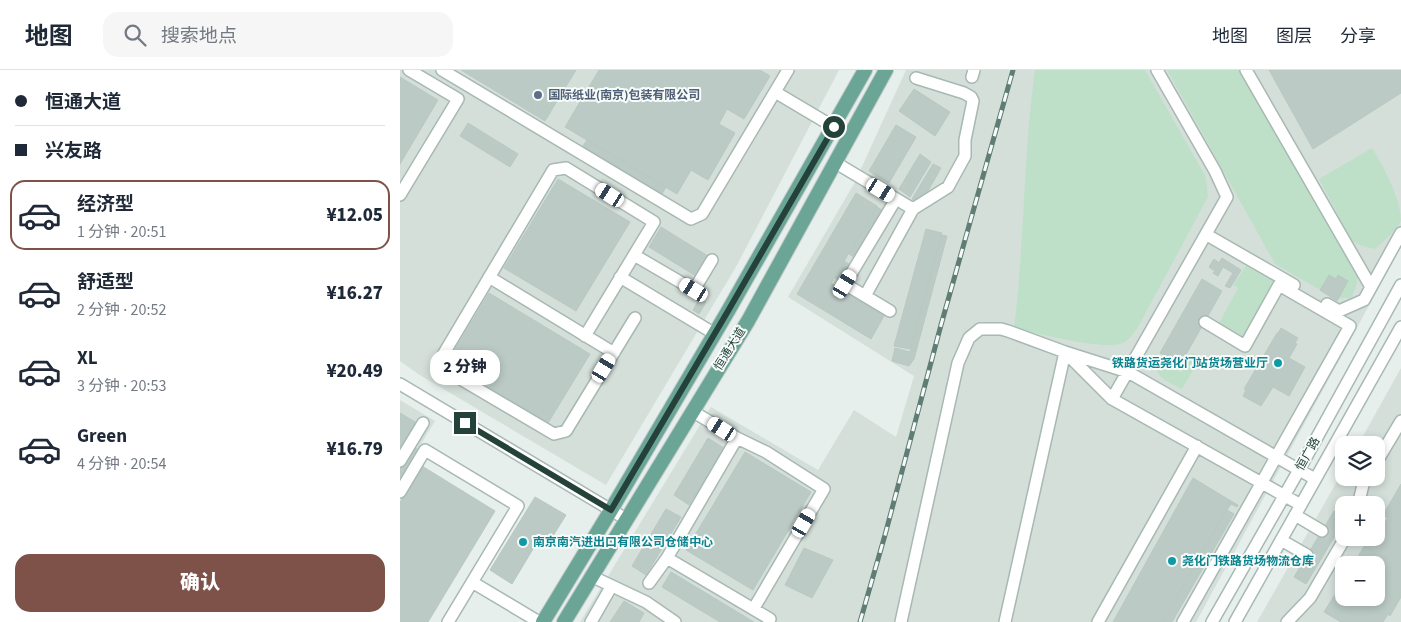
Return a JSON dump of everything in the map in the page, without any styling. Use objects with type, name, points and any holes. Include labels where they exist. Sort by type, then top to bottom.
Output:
[{"type":"main road","name":"恒通大道","points":[[543,622],[715,334],[865,70]]},
{"type":"main road","name":"恒通大道","points":[[564,622],[748,321],[886,70]]},
{"type":"street","points":[[400,195],[458,98],[409,70]]},
{"type":"street","points":[[442,70],[691,219],[702,214],[788,70]]},
{"type":"street","points":[[1112,399],[1227,197],[1215,171],[1157,70]]},
{"type":"street","points":[[1246,70],[1371,286]]},
{"type":"street","points":[[866,296],[914,209],[948,186],[965,156],[965,140],[973,101],[971,97],[916,78]]},
{"type":"street","points":[[775,92],[834,127]]},
{"type":"street","points":[[836,163],[914,209]]},
{"type":"street","points":[[585,336],[654,222],[566,168],[553,170],[436,365],[554,434],[566,431],[635,318]]},
{"type":"street","points":[[890,311],[845,284],[896,199]]},
{"type":"street","points":[[1207,235],[1339,311],[1364,300],[1401,232]]},
{"type":"street","points":[[634,255],[694,290],[712,260]]},
{"type":"street","points":[[489,277],[614,353]]},
{"type":"street","points":[[620,277],[715,334]]},
{"type":"street","points":[[1184,622],[1350,326],[1279,285],[1245,346],[1204,322]]},
{"type":"street","name":"恒广路","points":[[1212,622],[1299,470],[1401,285]]},
{"type":"street","name":"恒广路","points":[[1235,622],[1401,326]]},
{"type":"street","points":[[901,622],[958,363],[969,338],[980,329],[1000,329],[1128,372],[1316,478]]},
{"type":"street","points":[[1065,352],[1112,399],[1284,495],[1322,531]]},
{"type":"street","points":[[1005,622],[1065,352]]},
{"type":"street","points":[[400,384],[626,519]]},
{"type":"street","points":[[692,411],[737,438],[766,452],[824,489],[754,608]]},
{"type":"street","points":[[1385,452],[1396,439],[1401,421]]},
{"type":"street","points":[[400,462],[423,423]]},
{"type":"street","points":[[649,583],[667,558],[737,438]]},
{"type":"street","points":[[1098,622],[1197,446]]},
{"type":"street","points":[[400,492],[425,450],[518,506],[448,622]]},
{"type":"street","points":[[1281,540],[1307,555]]},
{"type":"street","points":[[1287,622],[1310,598],[1323,565],[1336,546]]},
{"type":"street","points":[[667,558],[770,619]]},
{"type":"street","points":[[591,576],[646,602],[659,618],[675,622]]},
{"type":"street","points":[[472,582],[539,622]]},
{"type":"street","points":[[591,622],[611,586]]},
{"type":"shaded area","points":[[400,70],[839,70],[737,265],[606,485],[418,374],[400,361]]},
{"type":"shaded area","points":[[906,70],[1401,70],[1401,247],[1196,622],[580,622],[711,407],[818,470],[854,410],[896,437],[914,376],[788,297],[855,182]]},
{"type":"shaded area","points":[[1401,368],[1401,622],[1257,622],[1335,485],[1385,486],[1385,436],[1363,436]]},
{"type":"shaded area","points":[[400,400],[435,421],[400,479]]},
{"type":"green space","points":[[1035,70],[1145,70],[1206,177],[1208,197],[1137,329],[1123,343],[1101,345],[1086,343],[1014,328],[1018,296],[1028,134]]},
{"type":"green space","points":[[1167,70],[1240,70],[1358,275],[1356,287],[1351,298],[1334,298],[1275,264]]},
{"type":"green space","points":[[1372,148],[1395,192],[1401,220],[1386,240],[1375,249],[1352,241],[1319,179]]},
{"type":"green space","points":[[1246,266],[1274,282],[1243,336],[1219,323],[1238,288],[1233,285]]},
{"type":"green space","points":[[1192,353],[1201,357],[1182,389],[1166,381],[1159,374],[1155,364],[1155,357],[1181,372]]},
{"type":"building","points":[[461,70],[576,70],[545,121]]},
{"type":"building","points":[[599,70],[760,70],[770,76],[744,119],[727,109],[719,124],[735,133],[708,180],[691,170],[677,194],[565,127]]},
{"type":"building","points":[[1269,70],[1401,70],[1401,93],[1313,149]]},
{"type":"building","points":[[400,77],[438,100],[400,164]]},
{"type":"building","points":[[914,89],[950,112],[935,136],[899,111]]},
{"type":"building","points":[[468,123],[518,154],[510,167],[460,136]]},
{"type":"building","points":[[896,125],[916,137],[889,183],[869,171]]},
{"type":"building","points":[[587,140],[666,187],[662,194],[583,146]]},
{"type":"building","points":[[920,154],[931,162],[910,197],[899,189]]},
{"type":"building","points":[[933,164],[941,168],[921,203],[912,199]]},
{"type":"building","points":[[558,179],[630,222],[576,311],[504,268]]},
{"type":"building","points":[[856,193],[877,206],[831,283],[884,316],[871,339],[797,294]]},
{"type":"building","points":[[877,207],[885,212],[857,259],[849,254]]},
{"type":"building","points":[[661,227],[708,256],[696,276],[649,247]]},
{"type":"building","points":[[926,229],[942,233],[910,349],[894,346]]},
{"type":"building","points":[[941,235],[947,236],[914,359],[909,366],[892,361],[895,348],[910,352]]},
{"type":"building","points":[[1222,258],[1241,270],[1230,288],[1225,286],[1233,273],[1223,267],[1218,276],[1213,273],[1216,269],[1213,270],[1209,267],[1214,259],[1218,264]]},
{"type":"building","points":[[844,261],[852,266],[843,282],[835,278]]},
{"type":"building","points":[[1329,275],[1336,279],[1338,275],[1348,281],[1337,301],[1320,290]]},
{"type":"building","points":[[1202,279],[1222,291],[1180,365],[1160,353]]},
{"type":"building","points":[[489,293],[590,354],[548,423],[447,363]]},
{"type":"building","points":[[700,298],[706,302],[699,314],[693,310]]},
{"type":"building","name":"铁路货运尧化门站货场营业厅","points":[[1281,328],[1298,338],[1295,343],[1297,344],[1289,358],[1305,367],[1289,396],[1273,387],[1261,406],[1243,396],[1246,390],[1244,389]]},
{"type":"building","points":[[400,413],[417,423],[400,452]]},
{"type":"building","points":[[708,438],[724,448],[689,505],[674,495]]},
{"type":"building","points":[[413,446],[417,449],[400,478],[400,468]]},
{"type":"building","points":[[745,452],[811,492],[753,590],[686,550]]},
{"type":"building","points":[[422,466],[495,511],[428,622],[400,622],[400,502]]},
{"type":"building","name":"尧化门铁路货场物流仓库","points":[[1193,478],[1231,501],[1163,622],[1113,622]]},
{"type":"building","points":[[1401,484],[1401,597],[1390,616],[1388,614],[1383,622],[1341,622],[1324,612],[1335,594],[1335,606],[1385,606],[1385,556],[1358,556],[1364,546],[1385,546],[1385,522],[1388,518],[1385,516],[1385,512]]},
{"type":"building","name":"南京南汽进出口有限公司仓储中心","points":[[535,497],[566,515],[548,544],[539,539],[512,584],[490,570]]},
{"type":"building","points":[[1231,501],[1238,505],[1237,507],[1231,504],[1227,510],[1234,514],[1172,622],[1163,622]]},
{"type":"building","points":[[666,509],[681,517],[646,575],[632,566]]},
{"type":"building","points":[[1335,512],[1335,536],[1306,584],[1294,577]]},
{"type":"building","points":[[804,548],[833,560],[812,598],[785,585]]},
{"type":"building","points":[[671,572],[754,622],[720,622],[662,587]]},
{"type":"building","points":[[624,601],[644,613],[639,622],[610,622]]},
{"type":"tunnel","points":[[1322,531],[1333,538]]},
{"type":"tunnel","points":[[1307,555],[1319,562]]},
{"type":"railway","points":[[860,622],[1013,70]]},
{"type":"place","name":"国际纸业(南京)包装有限公司","points":[[538,95]]},
{"type":"place","name":"铁路货运尧化门站货场营业厅","points":[[1278,363]]},
{"type":"place","name":"南京南汽进出口有限公司仓储中心","points":[[523,542]]},
{"type":"place","name":"尧化门铁路货场物流仓库","points":[[1172,561]]},
{"type":"route","points":[[465,423],[611,510],[834,127]]}]
